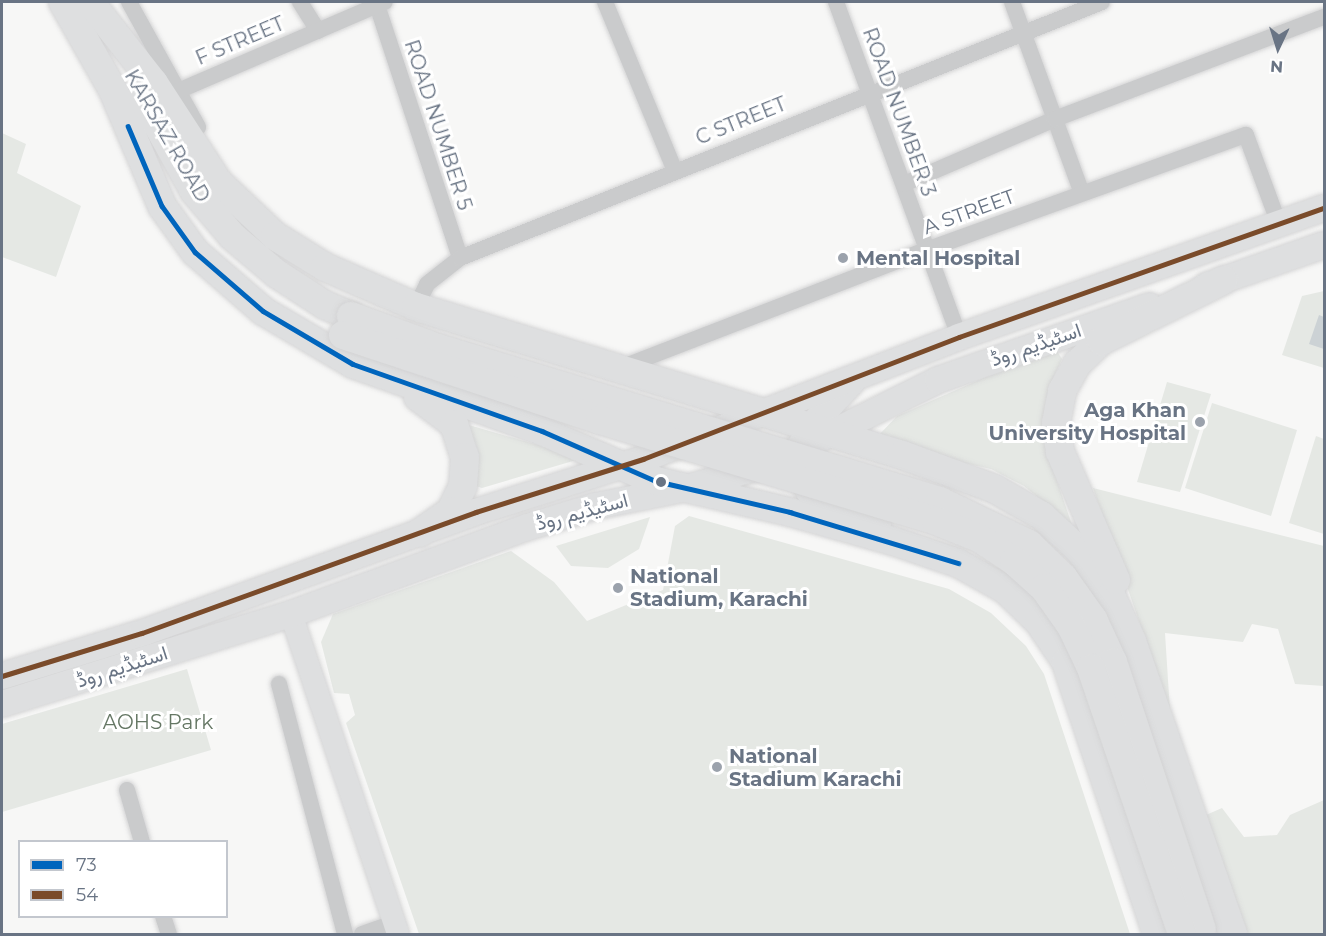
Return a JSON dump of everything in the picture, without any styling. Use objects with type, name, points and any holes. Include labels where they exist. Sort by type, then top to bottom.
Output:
[{"type":"highway","points":[[63,2],[112,88],[162,206],[195,252],[263,311],[353,364],[433,405],[454,424],[465,457],[463,486],[451,511],[420,533]]},
{"type":"highway","points":[[90,2],[154,83],[219,183],[275,236],[325,267],[416,307],[610,364],[764,413],[814,436],[995,489],[1042,516],[1080,551],[1111,595],[1128,632],[1233,934]]},
{"type":"highway","name":"KARSAZ ROAD","points":[[90,2],[194,190],[232,236],[277,274],[326,305],[347,326]]},
{"type":"highway","name":"KARSAZ ROAD","points":[[112,88],[178,197],[198,225],[246,275],[308,317],[347,326]]},
{"type":"highway","points":[[1128,632],[1115,578],[1060,452],[1056,423],[1062,391],[1077,364],[1101,341],[1224,280]]},
{"type":"highway","points":[[347,326],[481,362],[940,501],[1029,544],[1075,594],[1093,620],[1113,662],[1185,933]]},
{"type":"highway","points":[[353,364],[633,465],[687,488],[790,512],[958,563],[1005,589],[1040,622],[1066,662],[1185,933]]},
{"type":"main road","name":"اسٹیڈیم روڈ","points":[[2,676],[165,625],[420,533],[633,465],[959,338],[1324,208]]},
{"type":"main road","name":"اسٹیڈیم روڈ","points":[[2,704],[291,614],[596,506],[687,488],[769,464],[814,436],[938,380],[1324,245]]},
{"type":"main road","points":[[596,506],[633,465],[648,422],[643,402],[618,370],[610,364]]},
{"type":"main road","points":[[860,375],[814,436],[799,470],[808,491],[822,501],[853,516],[917,535],[958,563]]},
{"type":"street","points":[[129,2],[217,161],[275,236]]},
{"type":"street","points":[[300,2],[318,31]]},
{"type":"street","points":[[605,2],[675,171]]},
{"type":"street","name":"ROAD NUMBER 3","points":[[836,2],[959,338]]},
{"type":"street","points":[[1012,2],[1082,193]]},
{"type":"street","name":"C STREET","points":[[416,307],[427,284],[460,258],[1023,31],[1102,2]]},
{"type":"street","name":"F STREET","points":[[178,91],[381,3]]},
{"type":"street","name":"ROAD NUMBER 5","points":[[381,3],[460,258]]},
{"type":"street","points":[[904,184],[1055,119],[1324,17]]},
{"type":"street","name":"A STREET","points":[[610,364],[1246,135],[1279,224]]},
{"type":"street","points":[[291,614],[396,929],[362,934]]},
{"type":"street","points":[[279,684],[345,934]]},
{"type":"street","points":[[127,790],[141,840]]},
{"type":"street","points":[[165,918],[169,934]]},
{"type":"green space","points":[[2,133],[26,144],[17,173],[81,206],[56,277],[2,257]]},
{"type":"green space","points":[[1324,291],[1324,368],[1282,355],[1302,296]]},
{"type":"green space","points":[[1049,349],[1057,351],[1062,359],[1052,381],[1054,472],[1072,525],[1024,486],[991,469],[879,444],[877,437],[897,416]]},
{"type":"green space","points":[[1167,382],[1211,394],[1180,492],[1137,482]]},
{"type":"green space","points":[[1212,403],[1297,430],[1271,516],[1185,488]]},
{"type":"green space","points":[[462,423],[583,458],[482,488],[476,486],[479,461]]},
{"type":"green space","points":[[1316,436],[1324,439],[1324,534],[1289,523]]},
{"type":"green space","points":[[1093,488],[1324,546],[1324,686],[1295,684],[1278,629],[1252,624],[1243,642],[1165,633],[1170,711]]},
{"type":"green space","name":"National Stadium Karachi","points":[[689,516],[949,589],[991,613],[1026,646],[1044,674],[1130,934],[419,934],[346,723],[355,715],[349,694],[334,693],[321,642],[333,614],[511,551],[554,582],[587,621],[663,590],[675,526]]},
{"type":"green space","points":[[650,517],[639,549],[608,568],[571,566],[556,546]]},
{"type":"green space","name":"AOHS Park","points":[[187,669],[211,750],[2,812],[2,724]]},
{"type":"green space","points":[[1324,800],[1324,934],[1248,934],[1206,815],[1222,808],[1244,837],[1277,835],[1290,815]]},
{"type":"shaded area","points":[[1319,315],[1324,317],[1324,349],[1309,344]]},
{"type":"transit line","name":"73","points":[[128,126],[162,206],[195,252],[263,311],[353,364],[542,431],[656,481],[790,512],[958,563]]},
{"type":"transit line","name":"54","points":[[2,676],[142,633],[476,512],[643,459],[959,337],[1324,208]]},
{"type":"place","name":"Mental Hospital","points":[[843,258]]},
{"type":"place","name":"Aga Khan University Hospital","points":[[1200,422]]},
{"type":"place","name":"National Stadium, Karachi","points":[[618,588]]},
{"type":"place","name":"National Stadium Karachi","points":[[717,767]]}]
